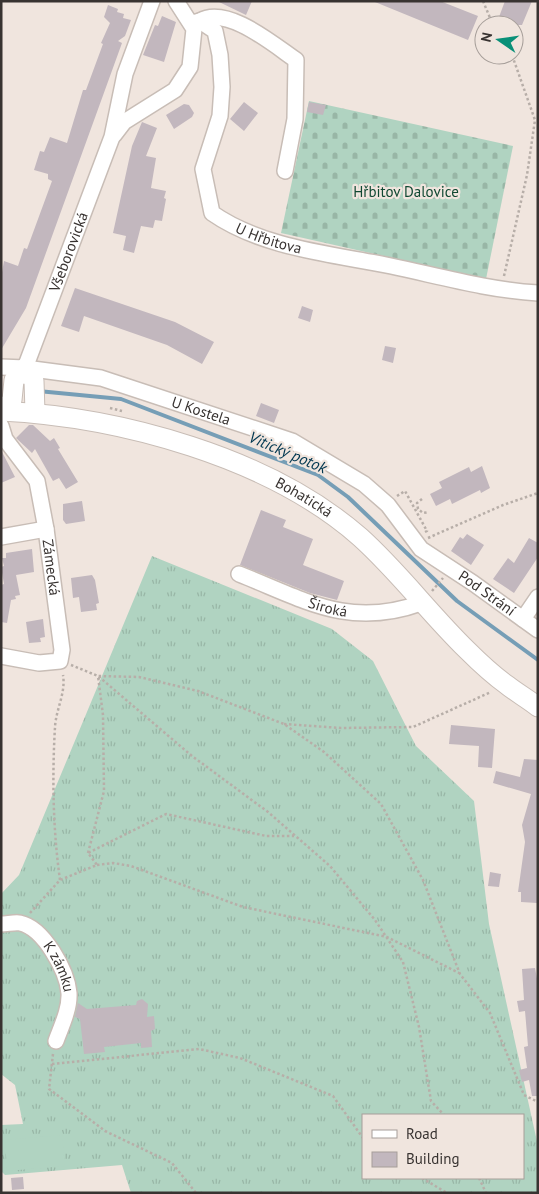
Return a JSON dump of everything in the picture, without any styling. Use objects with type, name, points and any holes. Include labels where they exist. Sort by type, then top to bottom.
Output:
[{"type":"street","name":"Všeborovická","points":[[18,374],[112,137],[125,74],[152,1]]},
{"type":"street","points":[[176,1],[196,22],[206,17],[219,16],[248,28],[296,60],[295,119],[285,171]]},
{"type":"street","name":"Všeborovická","points":[[112,137],[124,122],[175,90],[184,79],[192,54],[196,22]]},
{"type":"street","name":"U Hřbitova","points":[[196,22],[215,31],[220,55],[222,87],[220,116],[203,170],[212,213],[230,226],[280,242],[501,288],[538,292]]},
{"type":"street","points":[[18,374],[34,407]]},
{"type":"street","points":[[4,414],[18,374]]},
{"type":"street","name":"U Kostela","points":[[18,374],[102,378],[292,440],[364,484],[388,505],[447,574]]},
{"type":"street","name":"Bohatická","points":[[4,414],[34,407],[161,436],[251,470],[291,488],[328,512],[360,538],[425,598],[468,651],[506,685],[538,707]]},
{"type":"street","name":"Zámecká","points":[[4,414],[5,439],[37,481],[62,635],[60,661]]},
{"type":"street","points":[[1,537],[46,530]]},
{"type":"street","name":"Široká","points":[[239,574],[341,612],[356,614],[396,612],[425,598]]},
{"type":"street","name":"Pod Strání","points":[[447,574],[523,619],[538,630]]},
{"type":"street","name":"Pod Strání","points":[[523,619],[538,597]]},
{"type":"street","points":[[1,656],[39,663],[60,661]]},
{"type":"street","points":[[1,924],[20,923]]},
{"type":"street","name":"K zámku","points":[[20,923],[32,929],[46,943],[58,960],[66,979],[69,994],[64,1019],[56,1041]]},
{"type":"path","points":[[483,1],[489,15]]},
{"type":"path","points":[[501,288],[527,175],[535,120],[516,65]]},
{"type":"path","points":[[392,500],[405,491],[427,531],[418,540]]},
{"type":"path","points":[[418,540],[503,505],[538,493]]},
{"type":"path","points":[[416,510],[417,503],[422,498]]},
{"type":"path","points":[[416,510],[423,513],[429,512]]},
{"type":"path","points":[[425,598],[447,574]]},
{"type":"path","points":[[60,661],[98,676],[192,756],[268,812],[330,866],[376,920],[403,962],[419,1027],[431,1101],[443,1114]]},
{"type":"path","points":[[60,661],[64,684],[55,725],[54,828],[60,880]]},
{"type":"path","points":[[98,676],[139,677],[198,691],[284,724],[324,752],[381,804],[423,880],[460,974],[490,1014],[524,1095],[538,1102]]},
{"type":"path","points":[[88,853],[104,791],[103,714],[98,676]]},
{"type":"path","points":[[284,724],[341,728],[414,727],[506,685]]},
{"type":"path","points":[[88,853],[166,814],[266,836],[294,836]]},
{"type":"path","points":[[88,853],[97,865]]},
{"type":"path","points":[[20,923],[60,880],[97,865],[113,863],[131,866],[243,907],[387,937],[460,974]]},
{"type":"path","points":[[56,1041],[49,1089],[105,1131],[172,1163],[196,1193]]},
{"type":"path","points":[[52,1064],[199,1048],[232,1056],[333,1096],[362,1137]]},
{"type":"path","points":[[424,1179],[447,1193]]},
{"type":"path","points":[[479,1179],[486,1193]]},
{"type":"green space","name":"Hřbitov Dalovice","points":[[309,101],[513,146],[486,279],[281,233]]},
{"type":"green space","points":[[152,556],[332,629],[373,661],[416,746],[474,801],[489,924],[538,1146],[538,1193],[131,1193],[122,1165],[5,1175],[1,1171],[1,1125],[23,1124],[15,1085],[1,1074],[1,894],[19,875]]},
{"type":"green space","points":[[62,1135],[65,1166],[7,1171],[5,1140]]},
{"type":"building","points":[[217,1],[252,1],[246,15]]},
{"type":"building","points":[[440,1],[475,15],[474,26],[468,40],[375,2]]},
{"type":"building","points":[[505,1],[532,1],[524,20],[524,15],[500,15]]},
{"type":"building","points":[[108,5],[118,9],[117,12],[124,14],[123,18],[131,20],[125,36],[118,41],[122,43],[26,308],[1,350],[1,278],[4,261],[18,266],[24,248],[27,249],[52,181],[48,179],[48,174],[34,170],[40,151],[44,152],[50,137],[67,143],[83,90],[86,90],[103,44],[101,43],[110,23],[104,17]]},
{"type":"building","points":[[162,16],[176,22],[164,62],[143,55],[155,25],[158,26]]},
{"type":"building","points":[[244,102],[258,113],[244,131],[230,119]]},
{"type":"building","points":[[309,102],[326,105],[323,115],[307,112]]},
{"type":"building","points":[[184,104],[189,105],[194,113],[192,117],[174,129],[166,115]]},
{"type":"building","points":[[142,122],[157,128],[146,156],[156,158],[151,188],[166,191],[164,198],[166,199],[162,221],[155,220],[153,228],[141,226],[134,253],[123,250],[126,236],[113,233],[132,146]]},
{"type":"building","points":[[75,288],[175,322],[214,342],[202,364],[167,345],[84,316],[79,332],[61,326]]},
{"type":"building","points":[[302,306],[313,310],[310,322],[298,318]]},
{"type":"building","points":[[385,346],[396,348],[393,363],[382,360]]},
{"type":"building","points":[[261,403],[279,410],[274,423],[256,416]]},
{"type":"building","points":[[29,425],[33,425],[50,441],[54,438],[60,448],[58,449],[78,482],[66,489],[59,478],[53,481],[35,449],[32,453],[16,438]]},
{"type":"building","points":[[1,450],[15,477],[1,483]]},
{"type":"building","points":[[482,466],[490,488],[481,493],[480,490],[452,504],[450,499],[436,506],[430,494],[442,488],[439,482],[469,467],[471,472]]},
{"type":"building","points":[[82,501],[85,521],[66,524],[63,520],[63,504]]},
{"type":"building","points":[[261,510],[286,520],[283,527],[313,539],[303,565],[344,581],[337,600],[310,593],[240,565]]},
{"type":"building","points":[[467,534],[484,545],[471,565],[451,551],[460,537],[463,539]]},
{"type":"building","points":[[529,538],[538,543],[538,557],[514,593],[493,579],[508,558],[514,563]]},
{"type":"building","points":[[32,549],[34,572],[16,575],[20,595],[15,596],[16,599],[11,600],[7,623],[1,622],[1,585],[4,584],[1,567],[4,566],[2,558],[6,558],[6,553]]},
{"type":"building","points":[[92,575],[95,580],[99,603],[96,604],[97,610],[81,612],[79,597],[73,598],[71,578]]},
{"type":"building","points":[[43,619],[45,637],[40,638],[41,642],[29,643],[26,622]]},
{"type":"building","points":[[451,725],[495,729],[492,768],[478,767],[479,746],[449,744]]},
{"type":"building","points":[[524,759],[538,760],[537,903],[521,902],[521,892],[518,892],[525,842],[522,825],[531,794],[493,783],[496,771],[520,777]]},
{"type":"building","points":[[490,872],[501,874],[499,887],[488,886]]},
{"type":"building","points":[[535,968],[538,984],[538,1096],[532,1096],[529,1080],[522,1082],[519,1070],[527,1068],[524,1047],[528,1046],[525,1011],[519,1012],[517,1001],[524,1000],[522,969]]},
{"type":"building","points":[[142,999],[148,1004],[147,1017],[154,1016],[155,1029],[151,1031],[152,1047],[141,1048],[141,1043],[104,1047],[105,1052],[84,1054],[80,1019],[75,1017],[78,1003],[87,1009],[136,1005],[137,1001]]},
{"type":"building","points":[[23,1177],[24,1189],[12,1190],[11,1178]]},
{"type":"waterway","name":"Vitický potok","points":[[38,391],[121,399],[318,475],[348,497],[457,601],[538,660]]}]
